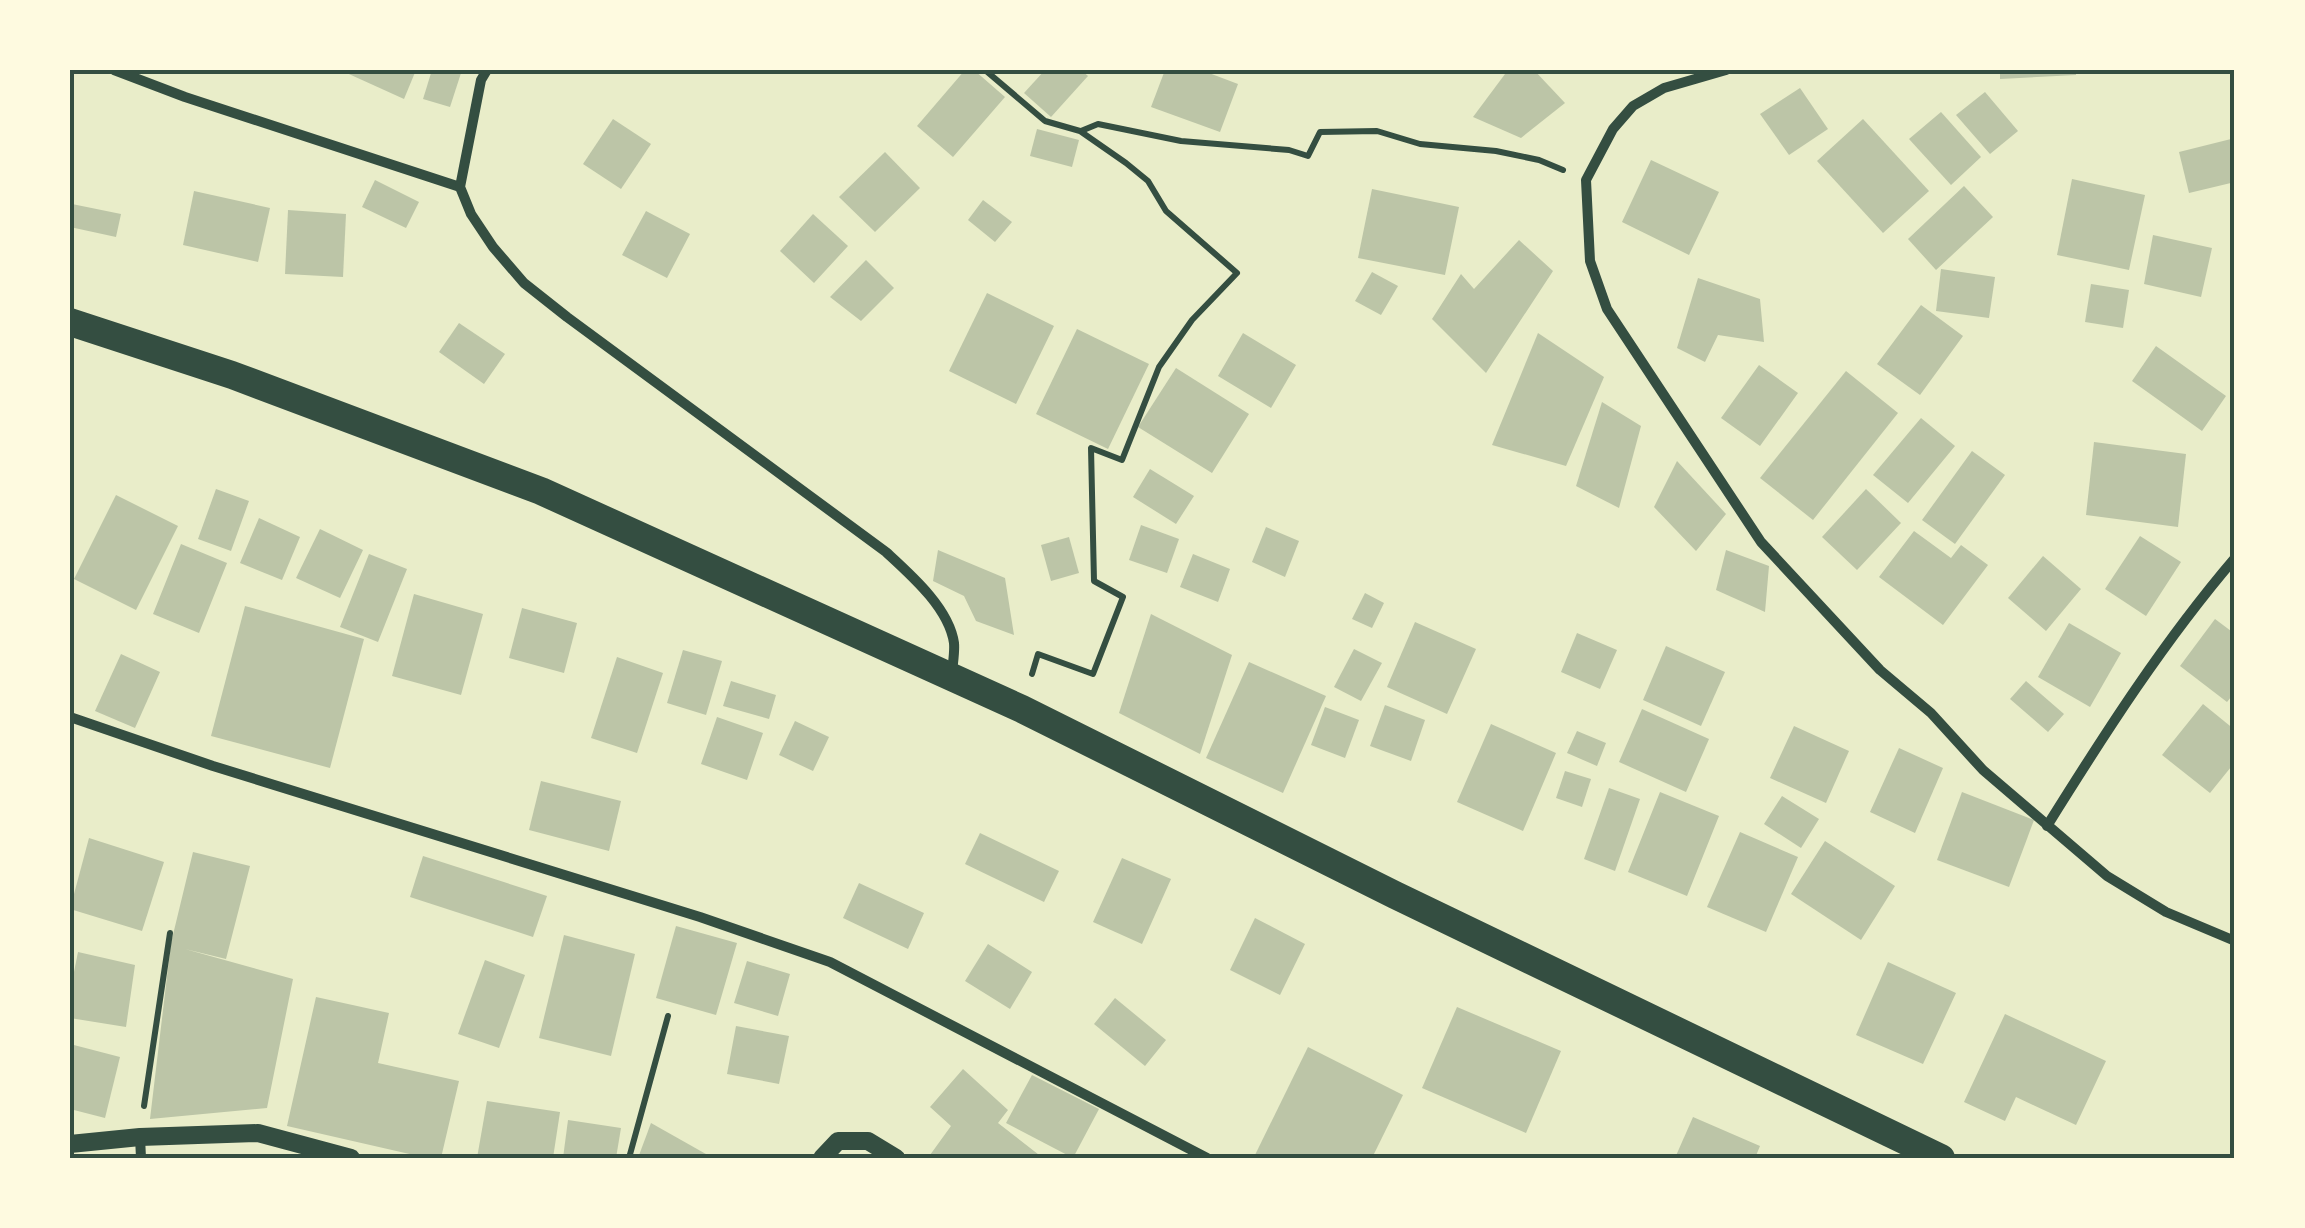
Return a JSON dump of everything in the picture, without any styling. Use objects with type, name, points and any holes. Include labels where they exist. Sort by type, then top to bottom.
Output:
[{"type":"highway","points":[[70,322],[232,375],[541,490],[952,677],[1941,1158]]},
{"type":"street","points":[[114,70],[460,187]]},
{"type":"street","points":[[487,70],[481,80],[460,187],[493,247],[524,283],[722,434],[886,552],[913,577],[940,612],[954,641],[952,677]]},
{"type":"street","points":[[1726,70],[1664,88],[1633,106],[1613,129],[1586,180],[1590,261],[1607,309],[1761,542],[1880,670],[1932,713],[1983,770],[2107,876],[2166,912],[2235,941]]},
{"type":"street","points":[[2047,826],[2117,715],[2198,601],[2235,558]]},
{"type":"street","points":[[70,717],[213,766],[700,916],[830,962],[1207,1158]]},
{"type":"street","points":[[70,1144],[140,1137],[258,1134],[351,1158]]},
{"type":"street","points":[[140,1137],[142,1158]]},
{"type":"street","points":[[822,1158],[838,1141],[853,1140],[868,1140],[896,1158]]},
{"type":"path","points":[[985,70],[1044,121],[1080,131],[1148,182],[1166,211],[1237,272],[1192,320],[1160,367],[1122,460],[1091,448],[1094,581],[1123,597],[1093,674],[1038,654]]},
{"type":"path","points":[[1080,131],[1098,124],[1181,141],[1289,150],[1308,156],[1320,132],[1377,131],[1420,144],[1496,151],[1539,160],[1586,180]]},
{"type":"path","points":[[140,1137],[170,933]]},
{"type":"path","points":[[629,1158],[668,1016]]},
{"type":"building","points":[[340,70],[416,70],[404,99]]},
{"type":"building","points":[[432,70],[462,70],[450,107],[423,99]]},
{"type":"building","points":[[965,70],[974,70],[1005,97],[953,157],[917,126]]},
{"type":"building","points":[[1045,70],[1081,70],[1088,76],[1051,117],[1024,93]]},
{"type":"building","points":[[1165,70],[1201,70],[1238,84],[1220,132],[1151,107]]},
{"type":"building","points":[[1508,70],[1534,70],[1565,103],[1521,138],[1473,117]]},
{"type":"building","points":[[2000,70],[2076,70],[2076,75],[2000,79]]},
{"type":"building","points":[[1800,88],[1828,129],[1789,155],[1760,114]]},
{"type":"building","points":[[1985,92],[2018,131],[1990,154],[1956,115]]},
{"type":"building","points":[[1941,112],[1981,157],[1951,185],[1909,139]]},
{"type":"building","points":[[613,119],[651,144],[621,189],[583,164]]},
{"type":"building","points":[[1863,119],[1929,191],[1883,233],[1817,161]]},
{"type":"building","points":[[1037,129],[1079,140],[1072,167],[1030,156]]},
{"type":"building","points":[[2235,138],[2235,182],[2189,193],[2179,152]]},
{"type":"building","points":[[885,152],[920,188],[875,232],[839,197]]},
{"type":"building","points":[[1651,160],[1719,192],[1689,255],[1622,222]]},
{"type":"building","points":[[2072,179],[2145,195],[2129,270],[2057,255]]},
{"type":"building","points":[[375,180],[419,202],[406,228],[362,207]]},
{"type":"building","points":[[1964,186],[1993,217],[1936,270],[1908,239]]},
{"type":"building","points":[[1372,189],[1459,207],[1445,275],[1358,258]]},
{"type":"building","points":[[194,191],[270,208],[258,262],[183,245]]},
{"type":"building","points":[[983,200],[1012,222],[995,242],[968,220]]},
{"type":"building","points":[[72,204],[121,214],[116,237],[70,227]]},
{"type":"building","points":[[288,210],[346,214],[343,277],[285,274]]},
{"type":"building","points":[[646,211],[690,234],[667,278],[622,255]]},
{"type":"building","points":[[813,214],[848,246],[814,283],[780,251]]},
{"type":"building","points":[[2153,235],[2212,248],[2201,297],[2144,284]]},
{"type":"building","points":[[1519,240],[1553,271],[1486,373],[1432,319],[1461,274],[1474,289]]},
{"type":"building","points":[[866,260],[894,288],[861,321],[830,297]]},
{"type":"building","points":[[1941,269],[1995,277],[1989,318],[1936,311]]},
{"type":"building","points":[[1372,272],[1398,286],[1381,315],[1355,301]]},
{"type":"building","points":[[1698,278],[1760,299],[1764,342],[1718,335],[1705,362],[1677,348]]},
{"type":"building","points":[[2091,284],[2129,290],[2123,328],[2085,322]]},
{"type":"building","points":[[987,293],[1054,326],[1016,404],[949,371]]},
{"type":"building","points":[[1921,305],[1963,336],[1920,395],[1877,364]]},
{"type":"building","points":[[459,323],[505,354],[484,384],[439,352]]},
{"type":"building","points":[[1077,329],[1149,364],[1108,449],[1036,414]]},
{"type":"building","points":[[1243,333],[1296,365],[1271,408],[1218,376]]},
{"type":"building","points":[[1538,333],[1604,377],[1566,466],[1492,445]]},
{"type":"building","points":[[2156,346],[2226,396],[2202,431],[2132,381]]},
{"type":"building","points":[[1759,365],[1798,393],[1760,446],[1721,418]]},
{"type":"building","points":[[1176,368],[1249,414],[1212,473],[1138,427]]},
{"type":"building","points":[[1846,371],[1898,413],[1813,520],[1760,478]]},
{"type":"building","points":[[1602,402],[1641,426],[1619,508],[1576,486]]},
{"type":"building","points":[[1921,418],[1955,446],[1908,503],[1873,475]]},
{"type":"building","points":[[2094,442],[2186,454],[2178,527],[2086,515]]},
{"type":"building","points":[[1972,451],[2005,475],[1955,544],[1922,520]]},
{"type":"building","points":[[1677,461],[1726,514],[1696,551],[1654,507]]},
{"type":"building","points":[[1150,469],[1194,496],[1176,524],[1133,497]]},
{"type":"building","points":[[216,489],[249,501],[231,551],[198,539]]},
{"type":"building","points":[[1866,489],[1901,523],[1857,570],[1822,537]]},
{"type":"building","points":[[116,495],[178,526],[136,610],[74,579]]},
{"type":"building","points":[[259,518],[300,537],[282,580],[240,563]]},
{"type":"building","points":[[1141,525],[1179,539],[1167,573],[1129,560]]},
{"type":"building","points":[[1266,527],[1299,541],[1285,577],[1252,562]]},
{"type":"building","points":[[320,529],[363,550],[340,598],[296,578]]},
{"type":"building","points":[[1914,531],[1951,558],[1961,545],[1988,565],[1943,625],[1879,577]]},
{"type":"building","points":[[2140,536],[2181,562],[2146,616],[2105,589]]},
{"type":"building","points":[[1069,537],[1079,573],[1051,581],[1041,545]]},
{"type":"building","points":[[181,544],[227,563],[199,633],[153,614]]},
{"type":"building","points":[[938,550],[1005,578],[1014,635],[976,621],[964,596],[933,581]]},
{"type":"building","points":[[1726,550],[1769,566],[1765,612],[1716,590]]},
{"type":"building","points":[[369,554],[407,569],[378,642],[340,627]]},
{"type":"building","points":[[1193,554],[1230,569],[1218,602],[1180,587]]},
{"type":"building","points":[[2043,556],[2081,589],[2046,631],[2008,598]]},
{"type":"building","points":[[1365,593],[1384,603],[1372,628],[1352,619]]},
{"type":"building","points":[[414,594],[483,614],[461,695],[392,676]]},
{"type":"building","points":[[245,606],[364,639],[330,768],[211,736]]},
{"type":"building","points":[[522,608],[577,623],[564,673],[509,658]]},
{"type":"building","points":[[1151,614],[1232,655],[1200,754],[1119,713]]},
{"type":"building","points":[[2215,619],[2235,634],[2235,692],[2227,702],[2180,666]]},
{"type":"building","points":[[1415,622],[1476,649],[1447,714],[1387,687]]},
{"type":"building","points":[[2069,623],[2121,653],[2090,707],[2038,677]]},
{"type":"building","points":[[1577,633],[1617,650],[1600,689],[1561,672]]},
{"type":"building","points":[[1666,646],[1725,672],[1701,726],[1643,700]]},
{"type":"building","points":[[1354,649],[1382,663],[1361,701],[1334,687]]},
{"type":"building","points":[[683,650],[722,661],[706,715],[667,703]]},
{"type":"building","points":[[121,654],[160,672],[135,728],[95,711]]},
{"type":"building","points":[[617,657],[663,673],[637,753],[591,738]]},
{"type":"building","points":[[1249,662],[1326,696],[1283,793],[1206,758]]},
{"type":"building","points":[[731,681],[776,695],[769,719],[723,706]]},
{"type":"building","points":[[2026,681],[2064,714],[2048,732],[2010,699]]},
{"type":"building","points":[[2203,704],[2235,730],[2235,762],[2210,793],[2162,755]]},
{"type":"building","points":[[1385,705],[1425,720],[1411,761],[1370,746]]},
{"type":"building","points":[[1325,707],[1359,720],[1345,758],[1311,745]]},
{"type":"building","points":[[1642,709],[1709,739],[1686,792],[1619,762]]},
{"type":"building","points":[[717,717],[763,733],[747,780],[701,764]]},
{"type":"building","points":[[795,721],[829,737],[813,771],[779,755]]},
{"type":"building","points":[[1491,724],[1556,753],[1523,831],[1457,802]]},
{"type":"building","points":[[1794,726],[1849,751],[1826,803],[1770,778]]},
{"type":"building","points":[[1577,731],[1606,743],[1597,766],[1567,753]]},
{"type":"building","points":[[1899,748],[1943,768],[1915,833],[1870,812]]},
{"type":"building","points":[[1565,771],[1591,779],[1582,807],[1556,798]]},
{"type":"building","points":[[541,781],[621,801],[609,851],[529,830]]},
{"type":"building","points":[[1609,788],[1640,799],[1615,871],[1584,859]]},
{"type":"building","points":[[1660,792],[1719,816],[1687,896],[1628,872]]},
{"type":"building","points":[[1962,792],[2034,820],[2009,887],[1937,860]]},
{"type":"building","points":[[1782,796],[1819,819],[1801,848],[1764,824]]},
{"type":"building","points":[[1740,832],[1798,857],[1766,932],[1707,907]]},
{"type":"building","points":[[980,833],[1059,871],[1044,902],[965,864]]},
{"type":"building","points":[[89,838],[164,862],[142,931],[70,909]]},
{"type":"building","points":[[1825,841],[1895,886],[1861,940],[1791,894]]},
{"type":"building","points":[[193,852],[250,866],[226,959],[185,949],[293,979],[267,1108],[150,1119],[171,943]]},
{"type":"building","points":[[423,856],[547,896],[533,937],[410,897]]},
{"type":"building","points":[[1122,858],[1171,879],[1142,944],[1093,922]]},
{"type":"building","points":[[859,883],[924,913],[908,949],[843,918]]},
{"type":"building","points":[[1255,918],[1305,944],[1280,995],[1230,970]]},
{"type":"building","points":[[676,926],[737,943],[716,1015],[656,998]]},
{"type":"building","points":[[564,935],[635,954],[611,1056],[539,1038]]},
{"type":"building","points":[[988,944],[1032,972],[1010,1009],[965,981]]},
{"type":"building","points":[[78,952],[135,965],[126,1027],[70,1018],[70,992]]},
{"type":"building","points":[[485,960],[525,975],[499,1048],[458,1034]]},
{"type":"building","points":[[747,961],[790,974],[778,1016],[734,1003]]},
{"type":"building","points":[[1888,962],[1956,993],[1923,1064],[1856,1035]]},
{"type":"building","points":[[316,997],[389,1013],[378,1063],[459,1081],[441,1158],[287,1126]]},
{"type":"building","points":[[1115,998],[1166,1040],[1145,1066],[1094,1024]]},
{"type":"building","points":[[1457,1007],[1561,1051],[1526,1133],[1422,1088]]},
{"type":"building","points":[[2005,1014],[2106,1061],[2076,1125],[2016,1097],[2005,1121],[1964,1102]]},
{"type":"building","points":[[736,1026],[789,1036],[779,1084],[727,1074]]},
{"type":"building","points":[[70,1044],[120,1057],[105,1118],[70,1109]]},
{"type":"building","points":[[1308,1047],[1403,1095],[1372,1158],[1254,1157]]},
{"type":"building","points":[[963,1069],[1008,1110],[998,1123],[1043,1158],[930,1155],[951,1126],[930,1107]]},
{"type":"building","points":[[1032,1075],[1099,1109],[1073,1158],[1006,1123]]},
{"type":"building","points":[[487,1101],[560,1112],[553,1158],[477,1158]]},
{"type":"building","points":[[1693,1117],[1760,1146],[1755,1158],[1675,1158]]},
{"type":"building","points":[[568,1120],[621,1128],[616,1158],[563,1158]]},
{"type":"building","points":[[651,1123],[713,1158],[638,1158]]}]
